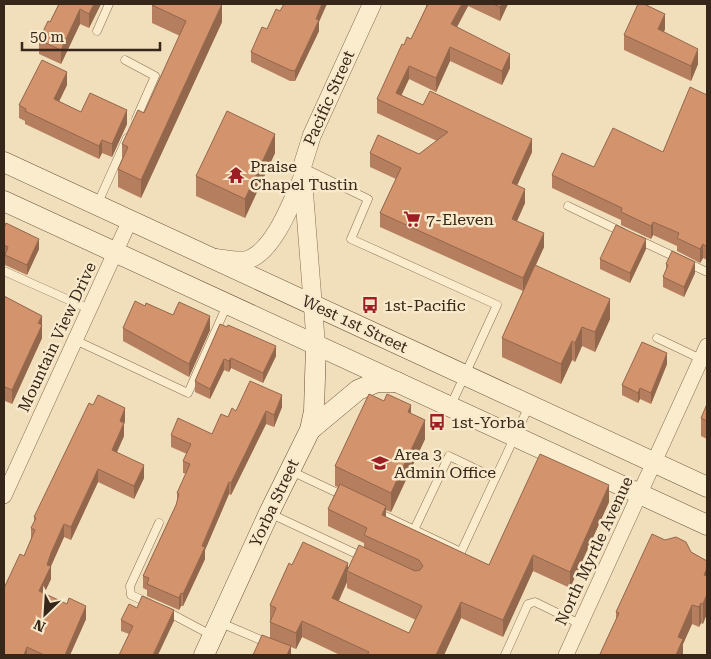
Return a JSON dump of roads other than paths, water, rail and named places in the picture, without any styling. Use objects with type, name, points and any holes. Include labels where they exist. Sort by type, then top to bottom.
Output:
[{"type":"main road","name":"West 1st Street","points":[[4,162],[707,486]]},
{"type":"main road","points":[[4,202],[707,525]]},
{"type":"main road","name":"Yorba Street","points":[[204,655],[269,512],[310,430],[314,411],[316,345]]},
{"type":"main road","points":[[310,430],[358,390],[377,382],[396,382]]},
{"type":"street","name":"Pacific Street","points":[[316,345],[303,172],[312,135],[372,4]]},
{"type":"street","points":[[210,257],[247,260],[260,253],[279,228],[303,172]]},
{"type":"street","name":"Mountain View Drive","points":[[4,496],[130,220]]},
{"type":"street","name":"North Myrtle Avenue","points":[[566,655],[704,352]]},
{"type":"lane","points":[[97,31],[109,4]]},
{"type":"lane","points":[[97,205],[155,76],[125,60]]},
{"type":"lane","points":[[303,172],[368,199],[351,239],[498,305],[450,406]]},
{"type":"lane","points":[[568,206],[707,272]]},
{"type":"lane","points":[[4,271],[90,310]]},
{"type":"lane","points":[[75,340],[188,393],[227,304]]},
{"type":"lane","points":[[657,338],[704,352]]},
{"type":"lane","points":[[371,509],[461,552],[530,405]]},
{"type":"lane","points":[[414,530],[449,456],[496,478]]},
{"type":"lane","points":[[289,470],[354,501]]},
{"type":"lane","points":[[269,512],[375,562]]},
{"type":"lane","points":[[158,523],[130,586],[131,595],[174,614],[276,647]]},
{"type":"lane","points":[[505,655],[528,604],[534,602],[580,624]]},
{"type":"place","name":"Praise Chapel Tustin","points":[[236,175]]},
{"type":"place","name":"7-Eleven","points":[[412,219]]},
{"type":"place","name":"1st-Pacific","points":[[370,305]]},
{"type":"place","name":"1st-Yorba","points":[[437,422]]},
{"type":"place","name":"Area 3 Admin Office","points":[[380,463]]}]
